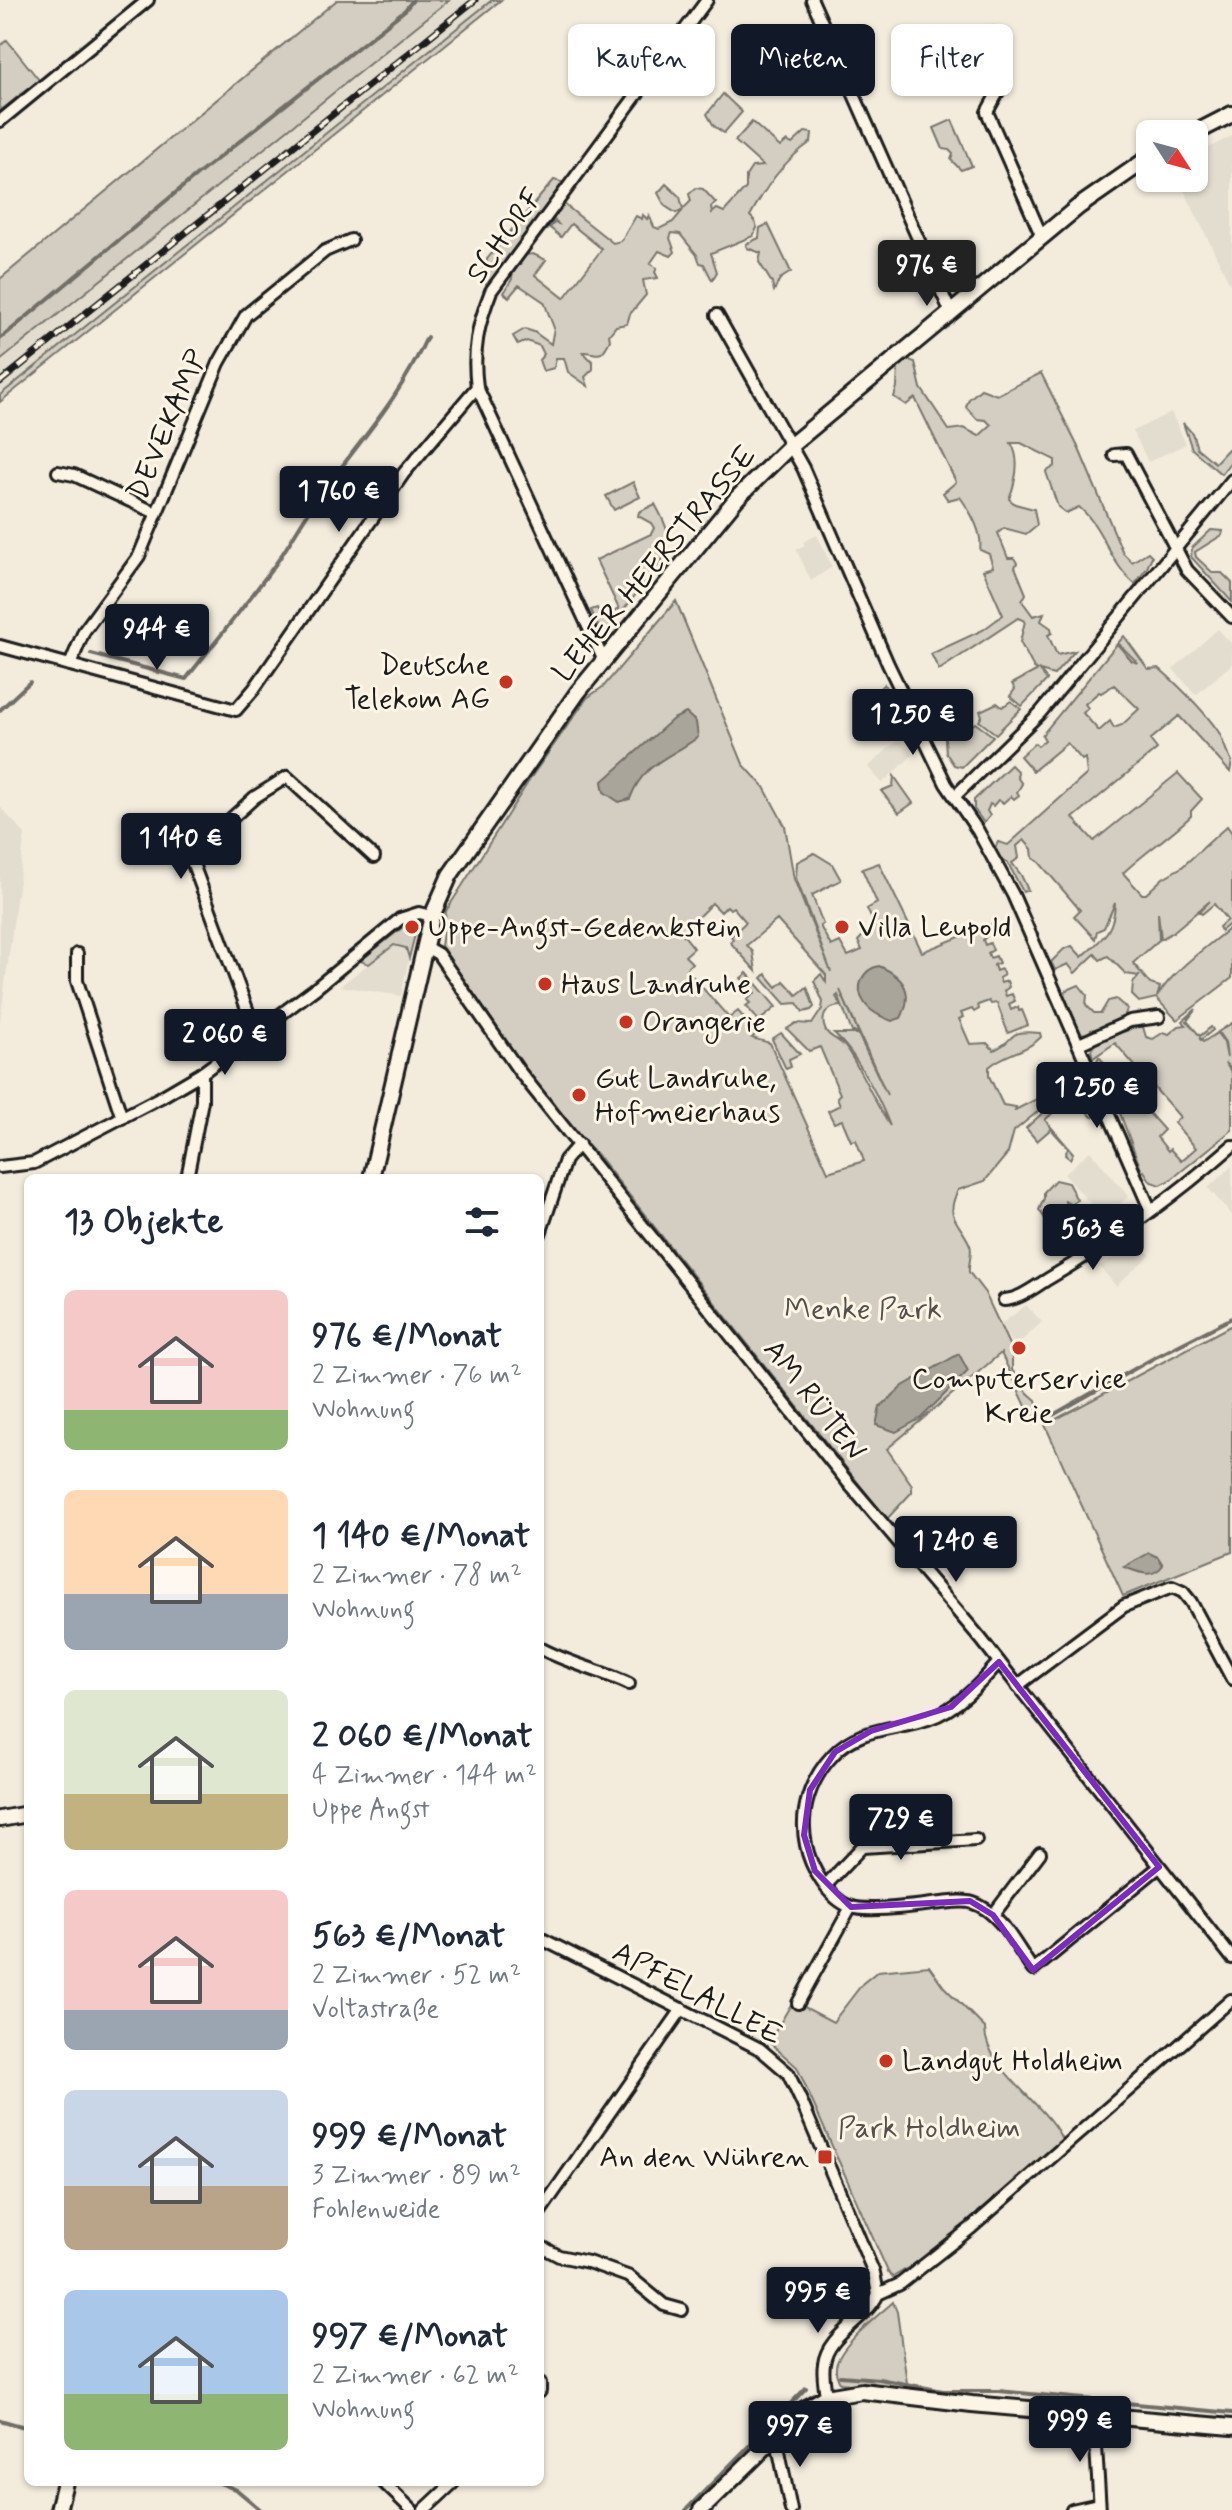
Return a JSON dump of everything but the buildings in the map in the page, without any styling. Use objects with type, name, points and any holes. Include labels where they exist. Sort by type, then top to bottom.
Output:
[{"type":"main road","points":[[1208,126],[1232,114]]},
{"type":"main road","name":"LEHER HEERSTRASSE","points":[[372,1174],[432,916],[450,875],[578,692],[737,498],[789,447],[1078,207],[1136,167]]},
{"type":"main road","points":[[0,1819],[24,1815]]},
{"type":"main road","points":[[701,2510],[803,2410],[826,2397],[874,2391],[1232,2427]]},
{"type":"main road","points":[[58,2510],[64,2486]]},
{"type":"street","points":[[0,121],[148,0]]},
{"type":"street","name":"SCHORF","points":[[604,661],[477,387],[474,364],[477,329],[491,291],[707,0]]},
{"type":"street","points":[[812,0],[951,313]]},
{"type":"street","points":[[996,96],[987,112],[1042,237]]},
{"type":"street","name":"DEVEKAMP","points":[[70,665],[84,631],[139,556],[219,363],[246,315],[325,251],[351,240]]},
{"type":"street","points":[[717,315],[803,468],[918,729],[1013,895],[1150,1209]]},
{"type":"street","points":[[0,646],[236,710],[254,689],[404,473],[477,387]]},
{"type":"street","points":[[1114,455],[1126,454],[1187,570],[1232,617]]},
{"type":"street","points":[[58,472],[74,475],[156,513]]},
{"type":"street","points":[[955,796],[1040,713],[1232,480]]},
{"type":"street","points":[[256,1033],[190,856],[255,797],[287,777],[374,857]]},
{"type":"street","points":[[0,1167],[34,1163],[202,1073],[400,919],[419,913],[432,916]]},
{"type":"street","name":"AM RÜTEN","points":[[424,946],[438,954],[519,1071],[850,1485],[999,1662],[1232,1958]]},
{"type":"street","points":[[77,954],[77,981],[122,1118]]},
{"type":"street","points":[[1079,1044],[1130,1021],[1159,1017]]},
{"type":"street","points":[[188,1174],[202,1101],[202,1073]]},
{"type":"street","points":[[544,1222],[565,1160],[579,1144]]},
{"type":"street","points":[[1004,1300],[1021,1296],[1082,1259],[1189,1182],[1232,1146]]},
{"type":"street","points":[[1017,1686],[1124,1606],[1172,1587],[1183,1592],[1191,1602],[1232,1679]]},
{"type":"street","points":[[544,1650],[598,1669],[629,1684]]},
{"type":"street","points":[[999,1662],[979,1686],[951,1707],[929,1719],[871,1731],[835,1752],[819,1771],[804,1811],[804,1835],[815,1871],[839,1900],[851,1907],[868,1909],[970,1901],[993,1915],[1033,1970],[1159,1867]]},
{"type":"street","points":[[826,1885],[862,1847],[976,1840]]},
{"type":"street","points":[[993,1915],[1040,1853]]},
{"type":"street","points":[[798,2003],[851,1907]]},
{"type":"street","name":"APFELALLEE","points":[[544,1940],[760,2049],[788,2073],[874,2273],[878,2294]]},
{"type":"street","points":[[826,2397],[824,2362],[829,2349],[872,2308],[878,2294],[900,2284],[971,2228],[1231,2000]]},
{"type":"street","points":[[544,2206],[682,2009]]},
{"type":"street","points":[[544,2248],[559,2256],[630,2277],[664,2305],[682,2310]]},
{"type":"street","points":[[1072,2510],[1099,2507],[1094,2415]]},
{"type":"street","points":[[776,2436],[791,2510]]},
{"type":"street","points":[[387,2486],[412,2510]]},
{"type":"street","points":[[424,2510],[450,2486]]},
{"type":"highlighted area","points":[[999,1662],[1159,1867],[1033,1970],[993,1915],[970,1901],[851,1907],[815,1871],[804,1835],[810,1790],[835,1752],[871,1731],[951,1707]]},
{"type":"shaded area","points":[[449,0],[492,0],[0,395],[0,359]]},
{"type":"shaded area","points":[[1232,136],[1232,288],[1185,192],[1208,192],[1208,148]]},
{"type":"shaded area","points":[[1171,412],[1186,444],[1148,462],[1133,431]]},
{"type":"shaded area","points":[[817,535],[832,567],[811,581],[796,549]]},
{"type":"shaded area","points":[[1218,629],[1232,644],[1232,664],[1196,695],[1173,669]]},
{"type":"shaded area","points":[[686,713],[696,722],[698,737],[650,769],[630,799],[619,802],[604,792],[602,782],[673,719]]},
{"type":"shaded area","points":[[899,739],[913,755],[882,783],[868,767]]},
{"type":"shaded area","points":[[0,807],[25,834],[0,1022]]},
{"type":"shaded area","points":[[393,945],[406,948],[409,958],[401,996],[340,986]]},
{"type":"shaded area","points":[[879,966],[895,975],[907,993],[901,1018],[892,1021],[873,1011],[861,996],[860,985],[865,975]]},
{"type":"shaded area","points":[[1090,1151],[1129,1196],[1103,1218],[1064,1174]]},
{"type":"shaded area","points":[[1232,1166],[1232,1215],[1208,1188]]},
{"type":"shaded area","points":[[1135,1238],[1150,1255],[1116,1286],[1100,1267]]},
{"type":"shaded area","points":[[1026,1305],[1042,1322],[1016,1346],[999,1326]]},
{"type":"shaded area","points":[[959,1354],[968,1371],[921,1418],[896,1432],[876,1425],[880,1407],[903,1386]]},
{"type":"shaded area","points":[[1149,1553],[1158,1557],[1163,1565],[1159,1570],[1145,1574],[1124,1567]]},
{"type":"green space","points":[[337,0],[449,0],[0,361],[0,279]]},
{"type":"green space","points":[[492,0],[501,0],[0,402],[0,395]]},
{"type":"green space","points":[[7,40],[39,80],[0,111],[0,46]]},
{"type":"green space","points":[[723,94],[742,112],[724,133],[714,126],[707,114]]},
{"type":"green space","points":[[952,120],[972,166],[961,170],[951,160],[953,154],[943,149],[934,128]]},
{"type":"green space","points":[[752,122],[780,147],[787,141],[792,144],[805,132],[812,133],[811,142],[784,166],[756,205],[750,216],[757,228],[753,236],[711,253],[717,272],[712,280],[704,264],[700,263],[680,234],[672,233],[670,238],[675,252],[671,256],[659,251],[650,264],[657,268],[658,278],[643,280],[646,295],[630,314],[627,324],[616,326],[601,353],[583,352],[593,362],[593,369],[585,377],[588,386],[568,372],[564,358],[556,358],[554,368],[543,371],[539,360],[544,354],[540,346],[527,341],[518,345],[513,336],[525,329],[551,344],[554,328],[544,302],[519,285],[509,297],[504,293],[512,279],[513,266],[560,201],[613,243],[621,241],[636,216],[642,219],[643,215],[647,219],[649,215],[654,227],[659,229],[673,222],[683,210],[676,213],[665,206],[658,193],[666,184],[680,197],[683,209],[691,201],[689,194],[696,188],[703,189],[716,203],[711,207],[712,213],[717,209],[724,212],[746,188],[746,176],[752,167],[763,166],[735,141]],"holes":[[[554,220],[558,224],[554,223],[550,228],[561,237],[571,224],[602,249],[564,298],[535,275],[546,260],[533,254],[526,255]]]},
{"type":"green space","points":[[554,180],[565,183],[493,285],[486,284],[482,271],[487,259]]},
{"type":"green space","points":[[768,224],[791,272],[780,279],[774,291],[759,262],[761,253],[747,248],[746,244],[759,238],[760,228]]},
{"type":"green space","points":[[905,359],[915,362],[921,388],[949,430],[964,428],[979,436],[991,425],[986,420],[977,419],[966,407],[969,399],[981,389],[997,395],[1041,373],[1079,449],[1123,553],[1132,562],[1148,552],[1152,556],[1135,584],[1126,576],[1079,507],[1066,513],[1058,507],[1046,472],[1055,466],[1055,460],[1021,443],[1011,443],[1016,456],[1016,470],[1009,499],[1015,504],[1034,509],[1037,525],[1026,534],[1004,528],[998,533],[1008,558],[1014,558],[1017,563],[1015,567],[1026,594],[1022,601],[1033,616],[1044,613],[1041,621],[1051,628],[1052,633],[1048,635],[1057,655],[1075,651],[1054,675],[1040,671],[1047,680],[1022,706],[1010,696],[1015,689],[1012,684],[1038,670],[1020,642],[1025,621],[1018,618],[939,670],[931,654],[983,630],[1003,615],[983,570],[993,567],[989,554],[980,550],[978,529],[960,497],[948,500],[943,493],[956,482],[915,398],[906,405],[894,397],[898,366]]},
{"type":"green space","points":[[1183,423],[1192,433],[1197,448],[1215,463],[1228,449],[1232,453],[1232,460],[1221,474],[1192,449]]},
{"type":"green space","points":[[633,482],[640,497],[614,510],[606,496]]},
{"type":"green space","points":[[655,504],[668,538],[662,561],[607,631],[598,626],[591,610],[597,608],[602,618],[619,609],[596,560],[651,534],[654,528],[651,523],[638,516],[639,512]]},
{"type":"green space","points":[[1211,530],[1223,531],[1222,535],[1195,552],[1196,557],[1213,573],[1222,573],[1232,583],[1232,602],[1191,557],[1192,548]]},
{"type":"green space","name":"Menke Park","points":[[676,601],[743,764],[764,787],[785,826],[794,879],[831,972],[796,878],[797,862],[814,853],[832,864],[841,880],[812,895],[823,924],[820,926],[831,946],[840,942],[848,956],[862,950],[858,941],[874,924],[867,909],[877,903],[862,869],[879,863],[922,952],[992,924],[994,928],[983,940],[985,945],[990,943],[993,950],[988,953],[990,958],[996,956],[999,963],[994,965],[996,971],[1001,969],[1004,975],[999,978],[1001,983],[1007,981],[1006,996],[1012,994],[1015,1001],[1009,1004],[1011,1010],[1018,1007],[1019,1011],[1022,1010],[1028,1025],[1008,1033],[997,1003],[991,1004],[989,1001],[978,1005],[979,1009],[974,1012],[972,1009],[961,1013],[963,1017],[959,1019],[970,1044],[987,1043],[994,1050],[1021,1032],[1040,1033],[1041,1037],[989,1067],[989,1076],[1003,1105],[1016,1107],[1015,1110],[1053,1091],[1048,1081],[1075,1068],[1101,1115],[1092,1117],[1072,1096],[1061,1105],[1057,1100],[1047,1104],[1014,1131],[1008,1153],[985,1181],[958,1190],[952,1207],[955,1219],[970,1245],[969,1272],[985,1293],[1012,1351],[1012,1370],[1036,1400],[1039,1411],[1033,1421],[1001,1353],[887,1449],[912,1485],[912,1492],[887,1519],[598,1156],[535,1082],[441,946],[446,911],[534,773],[587,698],[604,686]],"holes":[[[712,903],[721,912],[727,906],[730,909],[733,907],[746,922],[731,936],[733,939],[730,942],[756,971],[753,952],[747,945],[777,920],[826,975],[826,982],[821,974],[814,981],[823,1002],[812,1024],[796,1023],[787,1029],[809,1051],[820,1047],[840,1094],[837,1097],[840,1105],[828,1111],[834,1123],[842,1120],[851,1141],[856,1140],[864,1161],[828,1172],[770,1043],[752,1038],[757,1033],[738,1011],[729,1018],[686,969],[692,963],[685,956],[694,948],[682,933]],[[840,990],[887,1095],[858,1034],[834,1034],[842,1042],[859,1064],[890,1126],[846,1048],[825,1030],[825,1014],[834,1007],[842,1006],[836,997],[838,995],[852,1032],[858,1032]]]},
{"type":"green space","points":[[1124,636],[1148,669],[1159,668],[1190,698],[1218,731],[1232,761],[1230,772],[1179,716],[1150,740],[1157,749],[1073,818],[1094,841],[1178,773],[1202,799],[1191,811],[1191,816],[1123,873],[1142,894],[1182,867],[1227,826],[1232,833],[1232,922],[1221,931],[1219,927],[1227,920],[1214,904],[1202,914],[1199,912],[1210,901],[1161,939],[1158,912],[1159,940],[1133,963],[1150,984],[1160,987],[1157,997],[1181,969],[1232,926],[1232,978],[1177,1020],[1156,998],[1139,1002],[1132,995],[1133,983],[1139,976],[1126,974],[1108,956],[1100,960],[1095,954],[1075,973],[1068,964],[1055,970],[1051,962],[1064,949],[1072,946],[1082,957],[1101,939],[1110,928],[1115,903],[1104,928],[1097,931],[1095,939],[1074,916],[1080,910],[1033,858],[1032,849],[1024,840],[1017,846],[1019,858],[1012,863],[1028,890],[1023,892],[1008,863],[993,852],[998,842],[1008,845],[1087,774],[1085,758],[1082,760],[1067,743],[1033,771],[1020,756],[1035,743],[1038,746],[1045,740],[1042,735],[1117,644],[1132,661],[1138,663],[1118,643]],"holes":[[[1114,685],[1139,709],[1122,725],[1114,728],[1110,721],[1099,731],[1083,713],[1088,708],[1085,704]]]},
{"type":"green space","points":[[884,684],[904,725],[891,737],[889,730],[902,723],[889,696],[884,698],[886,703],[877,708],[879,712],[873,714],[867,701]]},
{"type":"green space","points":[[1011,701],[1021,709],[996,734],[979,721],[982,716],[980,711],[997,703],[1002,707]]},
{"type":"green space","points":[[960,717],[967,729],[975,723],[993,736],[962,767],[954,765],[946,753],[944,725]]},
{"type":"green space","points":[[1011,765],[1018,772],[1017,777],[1022,784],[1017,792],[1019,795],[1014,799],[1011,796],[1003,803],[998,800],[993,806],[990,804],[987,811],[990,816],[984,823],[974,809],[974,800]]},
{"type":"green space","points":[[894,776],[913,803],[899,813],[881,791],[893,786]]},
{"type":"green space","points":[[412,920],[417,927],[409,958],[406,948],[394,945],[369,964],[360,961]]},
{"type":"green space","points":[[747,973],[776,1007],[759,1021],[746,1006],[750,1003],[747,1000],[755,993],[741,978]]},
{"type":"green space","points":[[766,974],[777,987],[784,981],[797,995],[807,987],[814,1007],[803,1012],[797,1003],[785,1004],[762,978]]},
{"type":"green space","points":[[1079,985],[1087,995],[1086,1005],[1094,1013],[1101,1013],[1108,1001],[1116,999],[1127,1009],[1122,1023],[1091,1030],[1088,1034],[1078,1033],[1071,1010],[1062,1004],[1065,991]]},
{"type":"green space","points":[[1196,1009],[1187,1021],[1200,1036],[1211,1027],[1213,1030],[1199,1038],[1203,1042],[1217,1033],[1224,1043],[1227,1058],[1225,1042],[1218,1032],[1232,1023],[1232,1070],[1225,1063],[1232,1073],[1232,1130],[1161,1185],[1151,1182],[1142,1172],[1105,1073],[1097,1060],[1099,1057],[1164,1130],[1157,1137],[1168,1151],[1170,1149],[1181,1161],[1196,1148],[1174,1123],[1180,1117],[1115,1043],[1093,1058],[1093,1038],[1126,1031],[1137,1025],[1143,1027],[1146,1037],[1153,1039],[1186,1025],[1183,1021]]},
{"type":"green space","points":[[781,1033],[800,1054],[789,1059],[791,1067],[786,1069],[772,1039]]},
{"type":"green space","points":[[1054,1106],[1058,1108],[1045,1120],[1073,1153],[1070,1159],[1065,1155],[1068,1148],[1051,1129],[1037,1141],[1026,1128]]},
{"type":"green space","points":[[1055,1180],[1068,1183],[1077,1200],[1071,1205],[1065,1201],[1065,1205],[1058,1207],[1061,1212],[1048,1223],[1039,1210],[1044,1192]]},
{"type":"green space","points":[[1232,1325],[1232,1552],[1123,1596],[1045,1425]]},
{"type":"green space","name":"Park Holdheim","points":[[929,1966],[944,1987],[985,2028],[995,2058],[1056,2128],[1063,2142],[978,2212],[977,2220],[950,2242],[893,2277],[888,2272],[797,2067],[769,2042],[793,2001],[833,2022],[863,1983],[878,1971]]},
{"type":"green space","points":[[893,2302],[908,2390],[840,2383],[836,2371],[842,2353]]},
{"type":"waterway","points":[[0,339],[197,175],[405,10],[413,0]]},
{"type":"waterway","points":[[91,654],[186,679],[266,577],[317,499],[380,417],[405,380],[427,337]]},
{"type":"waterway","points":[[0,710],[30,682]]},
{"type":"waterway","points":[[1053,1415],[1232,1318]]},
{"type":"waterway","points":[[840,2376],[879,2379],[943,2391],[999,2391],[1232,2413]]},
{"type":"waterway","points":[[686,2510],[806,2388]]},
{"type":"waterway","points":[[0,2420],[24,2427]]},
{"type":"waterway","points":[[227,2486],[237,2490],[261,2510]]},
{"type":"railway","points":[[0,382],[475,0]]},
{"type":"place","name":"Deutsche Telekom AG","points":[[506,682]]},
{"type":"place","name":"Uppe-Angst-Gedenkstein","points":[[412,927]]},
{"type":"place","name":"Villa Leupold","points":[[842,927]]},
{"type":"place","name":"Haus Landruhe","points":[[545,984]]},
{"type":"place","name":"Orangerie","points":[[626,1022]]},
{"type":"place","name":"Gut Landruhe, Hofmeierhaus","points":[[579,1095]]},
{"type":"place","name":"Computerservice Kreie","points":[[1019,1348]]},
{"type":"place","name":"Landgut Holdheim","points":[[886,2061]]},
{"type":"place","name":"An den Wühren","points":[[825,2157]]}]
